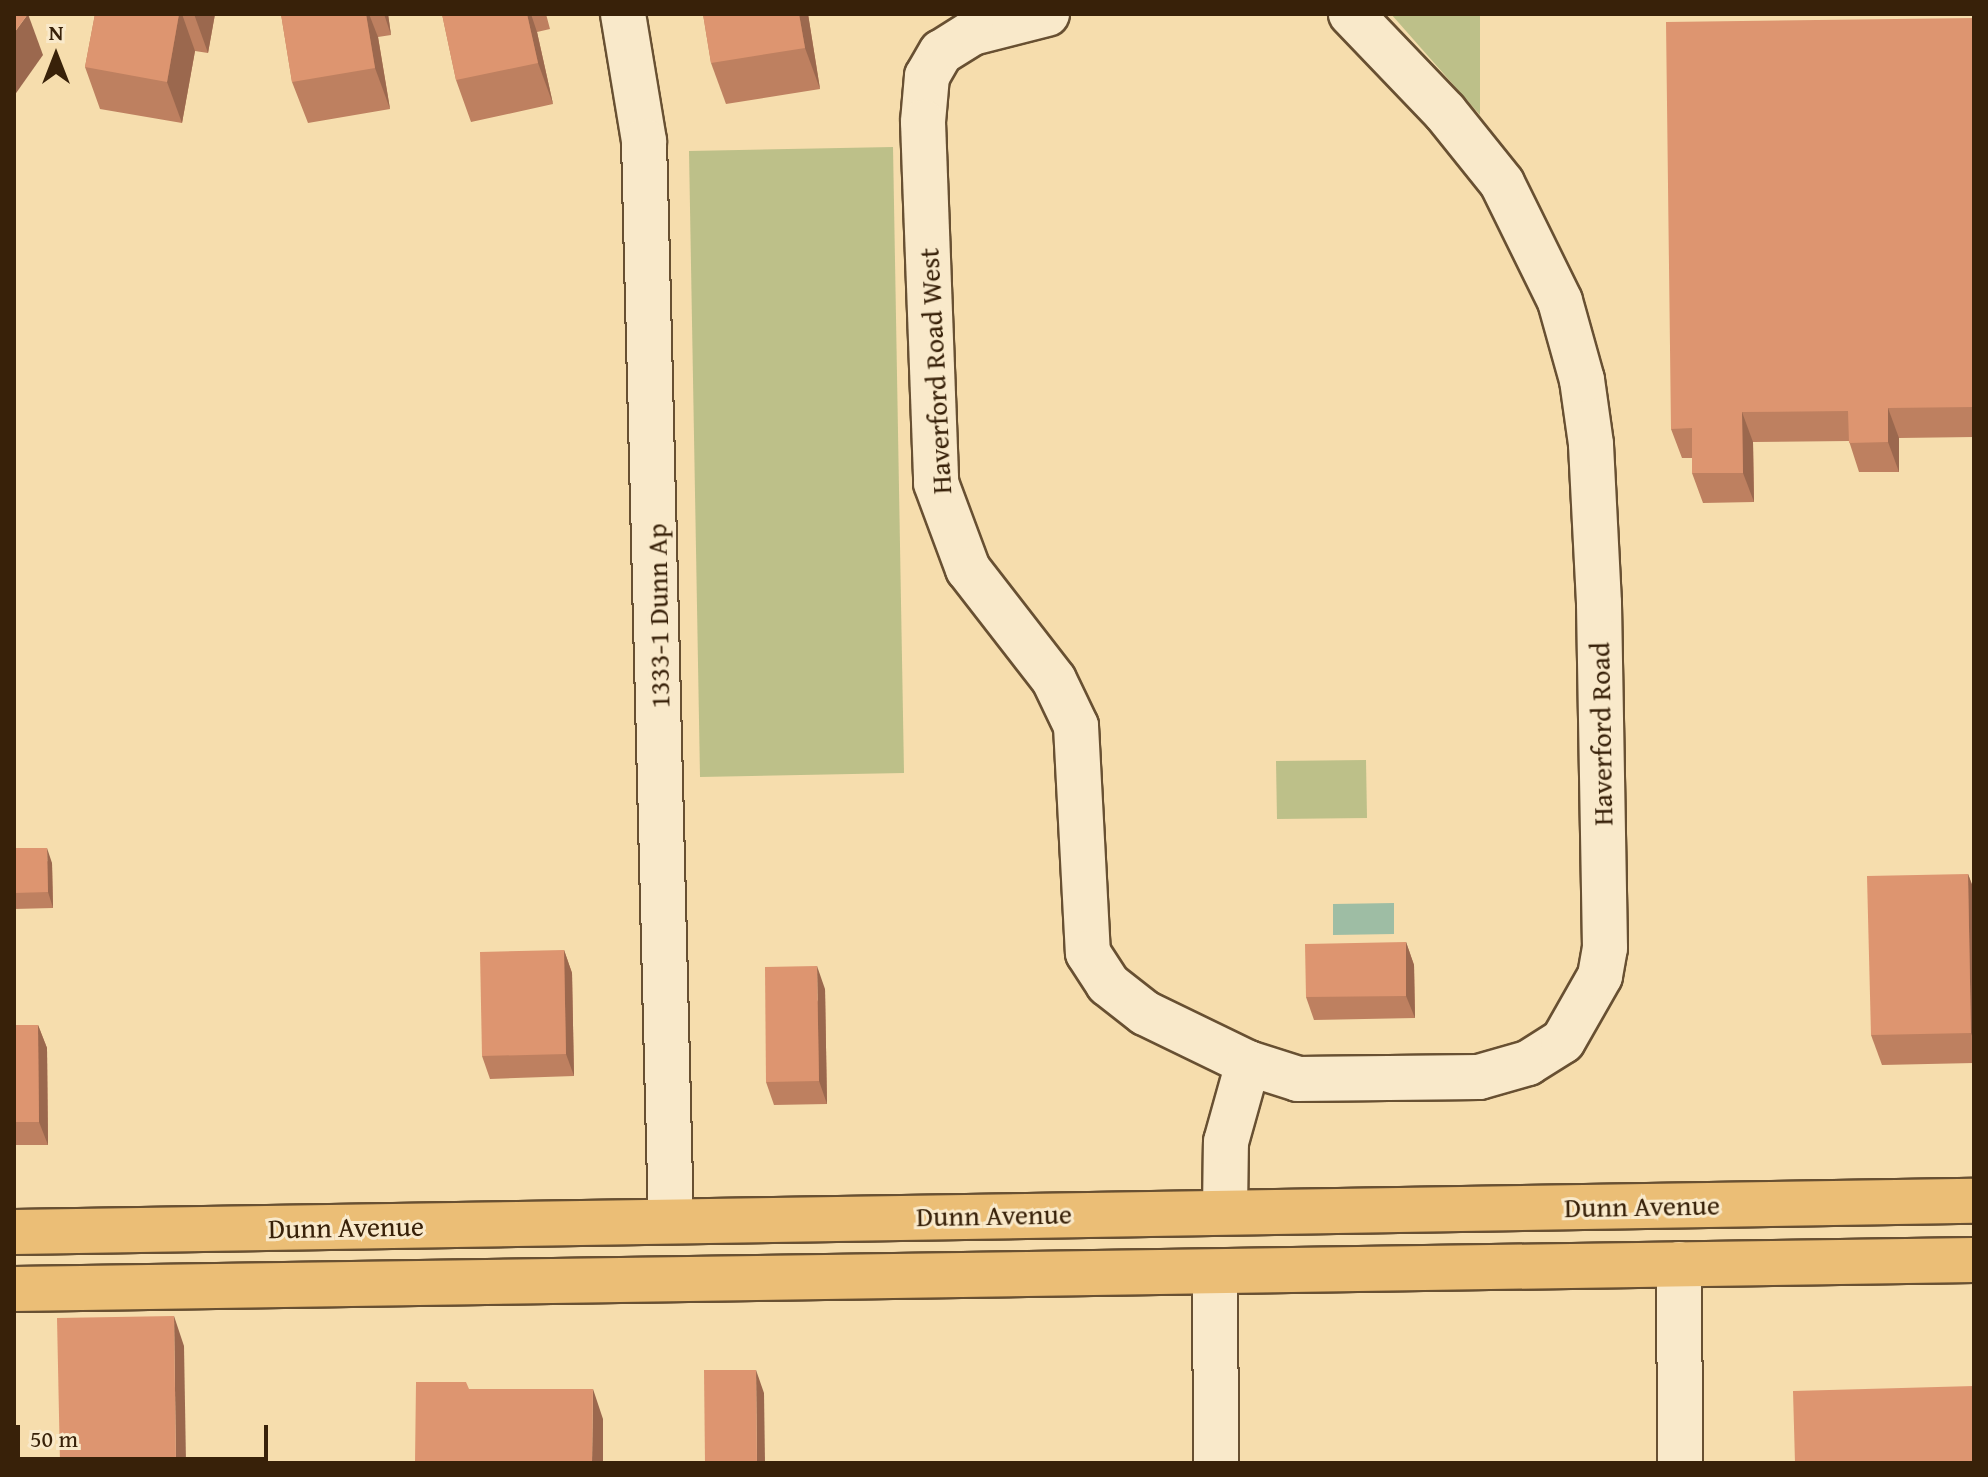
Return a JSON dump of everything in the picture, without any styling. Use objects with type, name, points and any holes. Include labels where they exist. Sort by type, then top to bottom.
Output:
[{"type":"main road","name":"Dunn Avenue","points":[[14,1232],[1225,1210],[1974,1201]]},
{"type":"main road","points":[[1143,1272],[1170,1246],[1217,1236],[1225,1225],[1225,1210]]},
{"type":"main road","points":[[1215,1272],[1219,1257],[1229,1249],[1301,1232],[1325,1210]]},
{"type":"main road","points":[[552,1281],[576,1259],[649,1242],[664,1234],[671,1220]]},
{"type":"main road","points":[[14,1255],[70,1246],[95,1231]]},
{"type":"main road","name":"Dunn Avenue","points":[[14,1289],[1974,1260]]},
{"type":"street","name":"1333-1 Dunn Ap","points":[[623,14],[645,156],[671,1220]]},
{"type":"street","name":"Haverford Road West","points":[[1047,14],[972,33],[941,52],[927,76],[923,122],[936,483],[952,538],[968,569],[1054,680],[1076,726],[1088,953],[1108,984],[1145,1013],[1248,1063]]},
{"type":"street","name":"Haverford Road","points":[[1248,1063],[1298,1079],[1479,1077],[1505,1072],[1563,1041],[1585,1009],[1600,976],[1605,948],[1599,603],[1582,380],[1560,301],[1502,183],[1445,112],[1351,14]]},
{"type":"street","points":[[1225,1210],[1226,1142],[1248,1063]]},
{"type":"street","points":[[1679,1264],[1680,1463]]},
{"type":"street","points":[[1215,1272],[1216,1463]]},
{"type":"shaded area","points":[[1391,14],[1480,14],[1480,115]]},
{"type":"shaded area","points":[[893,147],[904,773],[700,777],[689,151]]},
{"type":"shaded area","points":[[1366,760],[1367,818],[1277,819],[1276,761]]},
{"type":"shaded area","points":[[1394,903],[1394,934],[1333,935],[1333,904]]},
{"type":"building","points":[[14,14],[28,14],[14,33]]},
{"type":"building","points":[[95,14],[179,14],[167,82],[85,67]]},
{"type":"building","points":[[281,14],[366,14],[375,68],[292,82]]},
{"type":"building","points":[[442,14],[527,14],[538,63],[456,80]]},
{"type":"building","points":[[703,14],[799,14],[805,48],[711,63]]},
{"type":"building","points":[[1974,18],[1974,407],[1888,408],[1888,442],[1849,443],[1848,411],[1742,412],[1743,473],[1692,473],[1692,428],[1671,429],[1666,22]]},
{"type":"building","points":[[14,848],[47,848],[48,892],[14,893]]},
{"type":"building","points":[[1968,874],[1971,1033],[1871,1035],[1867,876]]},
{"type":"building","points":[[1406,942],[1406,996],[1306,997],[1305,944]]},
{"type":"building","points":[[564,950],[566,1054],[482,1056],[480,952]]},
{"type":"building","points":[[817,966],[819,1081],[766,1082],[765,967]]},
{"type":"building","points":[[14,1025],[38,1025],[39,1122],[14,1122]]},
{"type":"building","points":[[174,1316],[176,1463],[60,1463],[57,1318]]},
{"type":"building","points":[[704,1370],[756,1370],[757,1463],[705,1463]]},
{"type":"building","points":[[416,1382],[466,1382],[469,1389],[593,1389],[592,1463],[415,1463]]},
{"type":"building","points":[[1974,1386],[1974,1463],[1795,1463],[1793,1391]]}]
